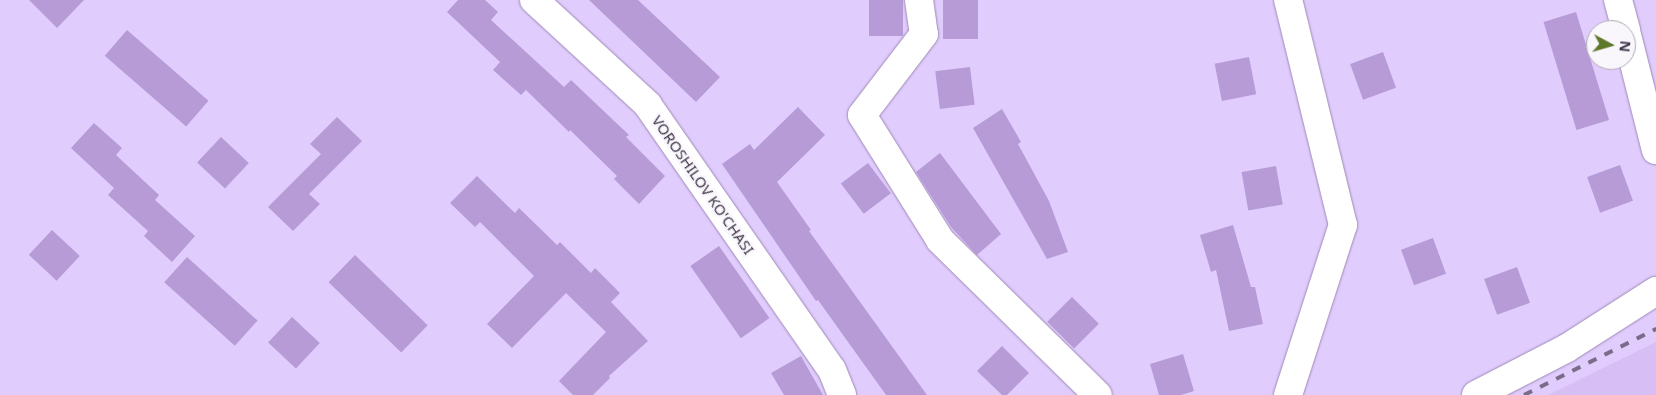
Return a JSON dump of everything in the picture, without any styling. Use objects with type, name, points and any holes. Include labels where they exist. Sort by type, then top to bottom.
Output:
[{"type":"street","name":"VOROSHILOV KO'CHASI","points":[[534,0],[647,104],[832,370],[842,395]]},
{"type":"street","points":[[919,0],[924,34],[862,115],[940,240],[1098,395]]},
{"type":"street","points":[[1288,0],[1343,225],[1288,395]]},
{"type":"street","points":[[1618,0],[1623,20]]},
{"type":"street","points":[[1636,70],[1656,150]]},
{"type":"street","points":[[1476,395],[1567,348],[1656,291]]},
{"type":"shaded area","points":[[1656,342],[1656,395],[1548,395]]},
{"type":"building","points":[[29,0],[84,0],[57,28]]},
{"type":"building","points":[[458,0],[485,0],[498,12],[491,20],[564,87],[571,80],[629,135],[626,137],[665,176],[639,204],[614,179],[617,176],[570,130],[569,132],[526,90],[521,95],[493,70],[500,62],[447,12]]},
{"type":"building","points":[[589,0],[638,0],[720,77],[696,102]]},
{"type":"building","points":[[869,0],[903,0],[903,36],[869,36]]},
{"type":"building","points":[[943,0],[978,0],[978,39],[943,39]]},
{"type":"building","points":[[1576,12],[1586,45],[1586,70],[1594,70],[1609,120],[1577,130],[1543,22]]},
{"type":"building","points":[[127,30],[209,101],[186,127],[105,56]]},
{"type":"building","points":[[1383,52],[1396,88],[1363,100],[1350,64]]},
{"type":"building","points":[[1249,57],[1256,94],[1222,101],[1215,64]]},
{"type":"building","points":[[970,67],[975,105],[940,109],[935,71]]},
{"type":"building","points":[[798,107],[825,135],[777,182],[811,230],[809,231],[927,395],[886,395],[818,300],[816,301],[722,164],[750,144],[754,150]]},
{"type":"building","points":[[1002,109],[1021,142],[1018,144],[1049,201],[1068,252],[1047,259],[973,128]]},
{"type":"building","points":[[337,117],[362,141],[309,194],[320,204],[293,231],[268,207],[321,154],[310,144]]},
{"type":"building","points":[[94,123],[122,148],[116,155],[159,195],[155,200],[195,236],[172,262],[144,236],[148,231],[108,195],[114,188],[71,148]]},
{"type":"building","points":[[221,137],[249,163],[225,189],[197,163]]},
{"type":"building","points":[[940,153],[1001,234],[977,255],[951,227],[916,172]]},
{"type":"building","points":[[868,163],[891,193],[864,214],[841,183]]},
{"type":"building","points":[[1620,165],[1633,201],[1600,213],[1587,177]]},
{"type":"building","points":[[1276,166],[1283,204],[1248,210],[1242,172]]},
{"type":"building","points":[[477,176],[515,213],[519,208],[557,245],[560,242],[591,273],[595,268],[620,293],[611,302],[648,341],[609,376],[610,378],[593,395],[573,395],[559,381],[606,332],[566,293],[512,348],[487,324],[534,276],[480,222],[475,227],[450,203]]},
{"type":"building","points":[[1233,225],[1251,287],[1255,287],[1263,324],[1229,331],[1216,270],[1211,272],[1200,235]]},
{"type":"building","points":[[52,230],[80,256],[57,281],[29,255]]},
{"type":"building","points":[[1433,238],[1446,274],[1414,285],[1401,250]]},
{"type":"building","points":[[719,246],[769,318],[741,338],[690,266]]},
{"type":"building","points":[[355,255],[428,325],[401,352],[329,282]]},
{"type":"building","points":[[187,257],[258,321],[235,346],[164,282]]},
{"type":"building","points":[[1517,267],[1530,303],[1497,315],[1484,279]]},
{"type":"building","points":[[1072,297],[1099,324],[1074,349],[1047,322]]},
{"type":"building","points":[[292,317],[320,343],[296,369],[268,343]]},
{"type":"building","points":[[1002,346],[1029,373],[1007,395],[1002,395],[977,371]]},
{"type":"building","points":[[1183,354],[1194,391],[1181,395],[1159,395],[1150,364]]},
{"type":"building","points":[[801,356],[823,395],[784,395],[771,373]]},
{"type":"railway","points":[[1524,395],[1656,329]]}]
